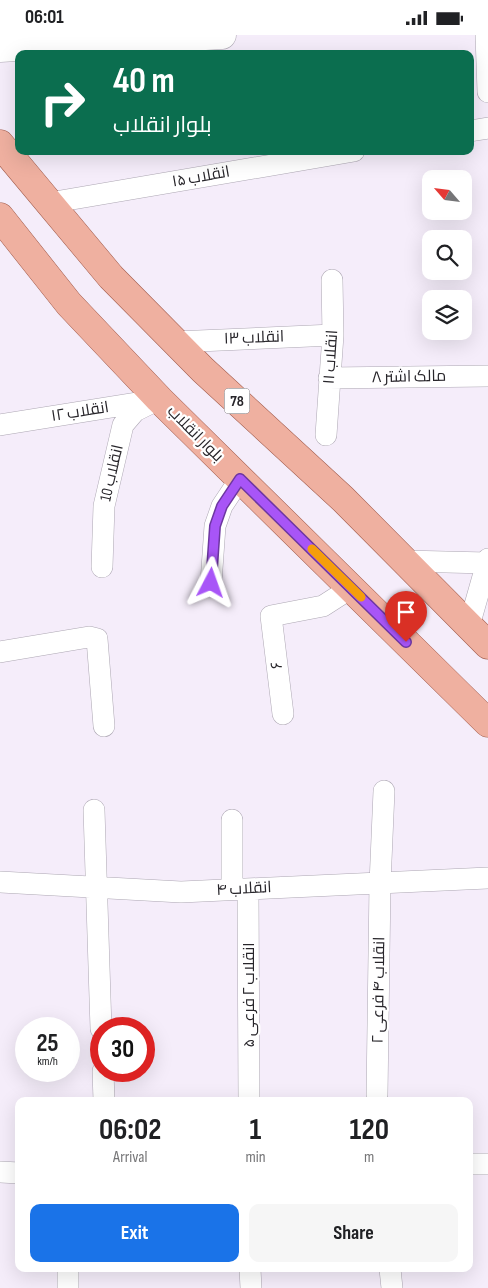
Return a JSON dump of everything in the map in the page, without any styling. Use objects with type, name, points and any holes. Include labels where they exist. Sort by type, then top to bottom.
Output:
[{"type":"main road","name":"78","points":[[0,144],[110,277],[203,369],[343,499],[479,635]]},
{"type":"main road","name":"بلوار انقلاب","points":[[0,217],[69,304],[159,399],[488,723]]},
{"type":"street","points":[[0,48],[222,35]]},
{"type":"street","points":[[486,35],[488,92]]},
{"type":"street","points":[[474,130],[488,128]]},
{"type":"street","name":"انقلاب ۱۵","points":[[49,203],[331,155]]},
{"type":"street","name":"انقلاب ۱۱","points":[[326,435],[333,335],[332,280]]},
{"type":"street","name":"انقلاب ۱۳","points":[[175,342],[333,335]]},
{"type":"street","name":"مالک اشتر ۸","points":[[329,378],[488,376]]},
{"type":"street","name":"انقلاب ۱۲","points":[[0,425],[159,399]]},
{"type":"street","name":"انقلاب 10","points":[[102,567],[104,506],[123,425],[135,411],[159,399]]},
{"type":"street","points":[[211,583],[215,526],[222,506],[240,479]]},
{"type":"street","points":[[405,561],[487,561],[479,635]]},
{"type":"street","name":"۶","points":[[283,714],[271,616],[322,606],[351,588]]},
{"type":"street","points":[[0,652],[89,637],[97,639],[104,726]]},
{"type":"street","name":"انقلاب ۴ فرعی ۲","points":[[377,1095],[380,884],[384,791]]},
{"type":"street","points":[[94,810],[101,1017]]},
{"type":"street","name":"انقلاب ۲ فرعی ۵","points":[[232,820],[240,889],[249,1097]]},
{"type":"street","name":"انقلاب ۴","points":[[0,882],[181,892],[488,878]]},
{"type":"street","points":[[103,1082],[104,1097]]},
{"type":"street","points":[[473,1164],[488,1164]]},
{"type":"street","points":[[0,1172],[15,1173]]},
{"type":"street","points":[[68,1272],[68,1288]]},
{"type":"street","points":[[250,1272],[251,1288]]},
{"type":"street","points":[[390,1272],[392,1288]]},
{"type":"slow traffic","points":[[312,549],[361,597]]},
{"type":"route","points":[[211,583],[215,526],[222,506],[240,479],[406,642]]}]
